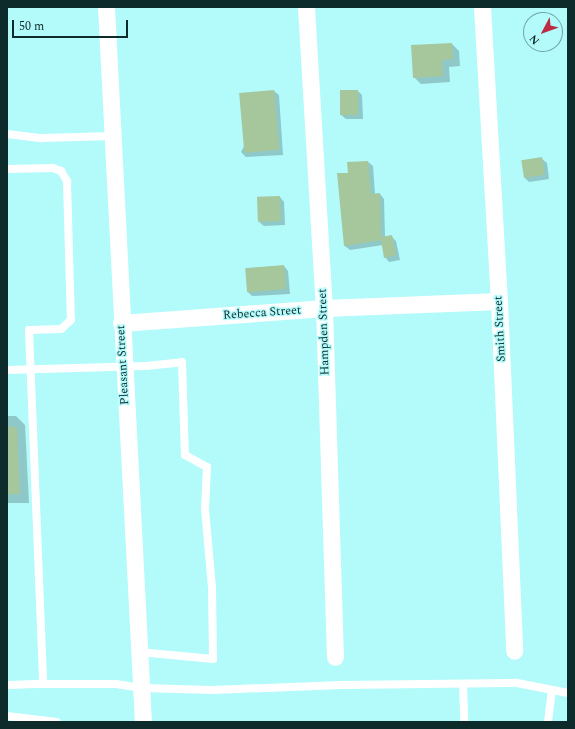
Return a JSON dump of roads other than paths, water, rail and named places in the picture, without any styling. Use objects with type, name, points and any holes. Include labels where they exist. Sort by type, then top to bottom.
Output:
[{"type":"street","name":"Pleasant Street","points":[[106,7],[123,366],[143,722]]},
{"type":"street","name":"Hampden Street","points":[[306,7],[324,308],[336,657]]},
{"type":"street","name":"Smith Street","points":[[482,7],[499,301],[514,651]]},
{"type":"street","name":"Rebecca Street","points":[[121,323],[324,308],[499,301]]},
{"type":"lane","points":[[7,134],[42,138],[112,136]]},
{"type":"lane","points":[[7,169],[53,168],[63,173],[67,181],[71,320],[61,329],[29,330],[43,684]]},
{"type":"lane","points":[[7,370],[123,366],[182,362],[185,455],[206,467],[205,509],[213,602],[213,659],[139,652]]},
{"type":"lane","points":[[7,685],[116,684],[141,688],[212,690],[517,683],[568,693]]},
{"type":"lane","points":[[463,684],[464,722]]},
{"type":"lane","points":[[548,722],[552,690]]},
{"type":"lane","points":[[7,716],[57,722]]}]
